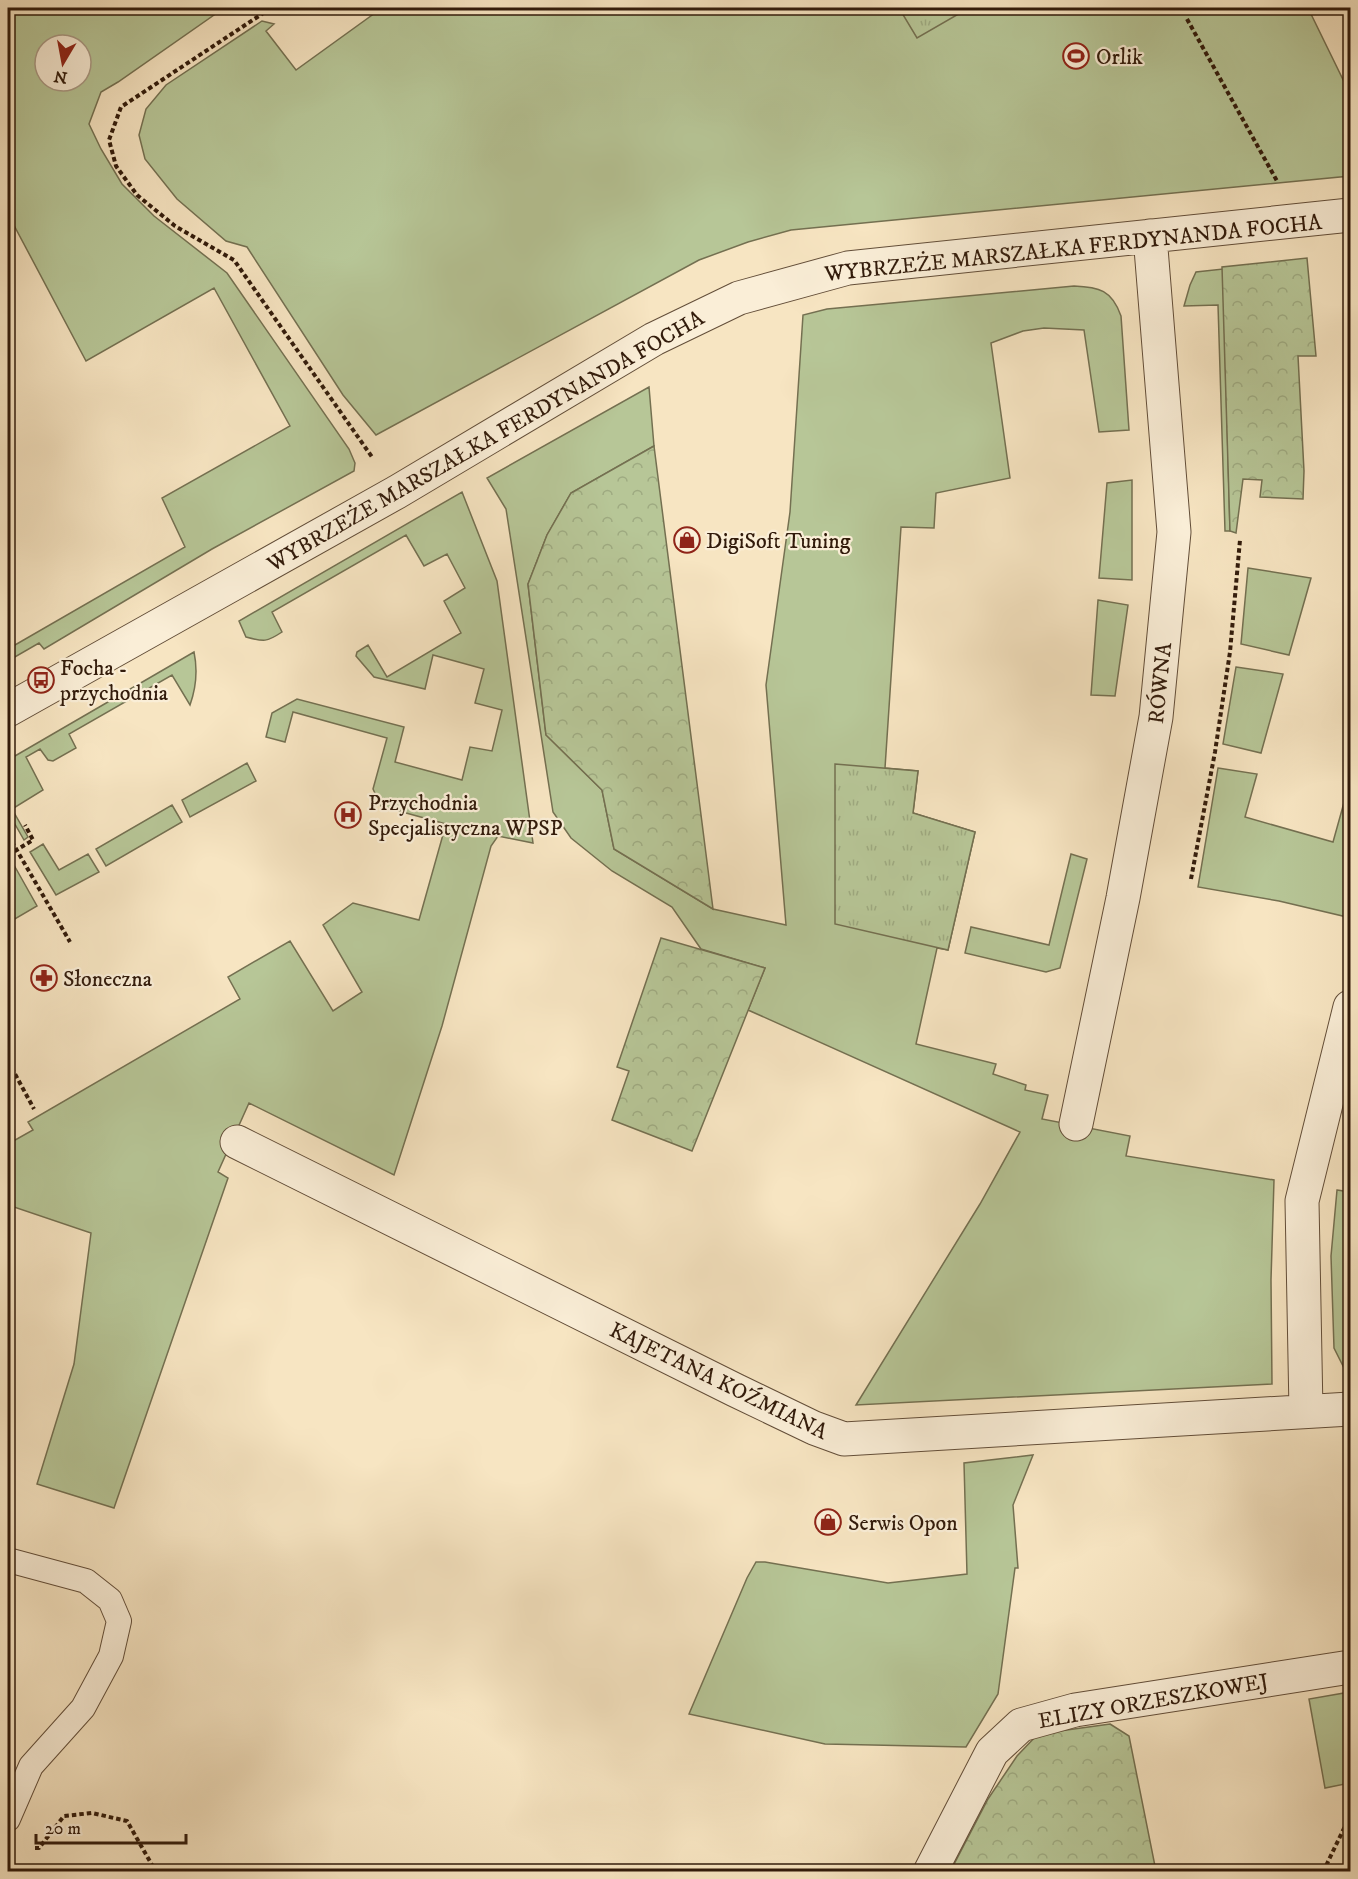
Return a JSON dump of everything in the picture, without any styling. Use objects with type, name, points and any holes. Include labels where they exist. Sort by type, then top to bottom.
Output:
[{"type":"street","name":"WYBRZEŻE MARSZAŁKA FERDYNANDA FOCHA","points":[[8,710],[397,492],[654,339],[739,298],[848,268],[1350,215]]},
{"type":"street","name":"RÓWNA","points":[[1076,1124],[1123,898],[1156,717],[1174,532],[1150,236]]},
{"type":"street","points":[[1305,1411],[1302,1201],[1350,1007]]},
{"type":"street","name":"KAJETANA KOŹMIANA","points":[[237,1142],[735,1390],[814,1428],[844,1439],[1350,1409]]},
{"type":"street","name":"ELIZY ORZESZKOWEJ","points":[[930,1872],[992,1752],[1021,1725],[1075,1710],[1350,1667]]},
{"type":"lane","points":[[8,1560],[86,1581],[110,1600],[119,1622],[111,1656],[83,1708],[31,1766],[8,1820]]},
{"type":"path","points":[[271,8],[121,107],[109,140],[116,166],[137,195],[175,226],[234,260],[397,492]]},
{"type":"path","points":[[1187,19],[1282,189],[1285,223]]},
{"type":"path","points":[[1191,879],[1215,752],[1230,652],[1239,540]]},
{"type":"path","points":[[8,855],[33,840],[25,825]]},
{"type":"path","points":[[8,835],[70,942]]},
{"type":"path","points":[[8,1060],[34,1109]]},
{"type":"path","points":[[29,1847],[39,1848],[63,1816],[92,1813],[127,1821],[156,1872]]},
{"type":"path","points":[[1323,1872],[1350,1816]]},
{"type":"green space","points":[[8,8],[224,8],[101,92],[89,124],[122,184],[154,216],[227,273],[349,449],[355,463],[354,471],[212,549],[44,649],[39,643],[8,661],[8,649],[185,547],[162,498],[290,426],[214,288],[86,361],[8,214]]},
{"type":"green space","points":[[382,8],[1308,8],[1350,94],[1350,176],[791,230],[748,242],[699,260],[376,435],[343,395],[247,247],[226,241],[177,199],[145,159],[139,135],[146,109],[166,85],[262,21],[274,24],[266,31],[296,70]]},
{"type":"green space","points":[[899,8],[969,8],[917,38]]},
{"type":"green space","points":[[1307,258],[1316,356],[1298,356],[1304,471],[1303,499],[1260,497],[1262,480],[1243,479],[1236,533],[1230,531],[1222,267]]},
{"type":"green space","points":[[1223,269],[1230,531],[1225,531],[1218,305],[1184,306],[1196,272]]},
{"type":"green space","points":[[1074,286],[1091,287],[1109,295],[1121,316],[1129,430],[1099,432],[1084,330],[1044,328],[1023,331],[991,343],[1010,478],[936,493],[934,528],[901,527],[885,768],[918,771],[913,813],[975,832],[948,950],[937,948],[916,1044],[996,1064],[993,1074],[1026,1085],[1025,1090],[1048,1095],[1042,1119],[1130,1136],[1126,1156],[1274,1180],[1271,1280],[1272,1384],[856,1405],[980,1204],[1020,1132],[748,1010],[765,968],[701,949],[672,907],[612,871],[571,838],[553,812],[506,509],[487,478],[649,387],[654,446],[571,493],[547,535],[528,584],[546,735],[602,790],[614,849],[713,909],[786,925],[766,685],[790,512],[803,315],[827,309]]},
{"type":"green space","points":[[654,446],[713,909],[614,849],[602,790],[546,735],[528,584],[547,535],[571,493]]},
{"type":"green space","points":[[1132,480],[1132,580],[1099,578],[1107,483]]},
{"type":"green space","points":[[462,492],[497,581],[533,843],[498,836],[491,846],[442,1026],[394,1175],[249,1103],[218,1172],[228,1178],[114,1508],[37,1484],[74,1364],[91,1233],[8,1205],[8,1144],[33,1130],[28,1122],[240,999],[228,977],[290,941],[333,1011],[362,992],[323,925],[353,903],[419,920],[446,824],[381,806],[373,789],[387,738],[293,712],[285,742],[266,737],[272,713],[297,699],[404,727],[395,762],[462,780],[470,747],[492,751],[502,710],[475,703],[484,669],[433,655],[425,689],[374,677],[356,656],[357,652],[368,645],[387,677],[461,633],[444,601],[465,588],[447,554],[424,566],[406,535],[272,612],[282,632],[273,638],[261,640],[246,637],[239,621]]},
{"type":"green space","points":[[1248,568],[1311,578],[1289,655],[1241,644]]},
{"type":"green space","points":[[1098,600],[1128,605],[1115,696],[1091,695]]},
{"type":"green space","points":[[194,652],[196,679],[190,705],[172,675],[69,734],[76,748],[53,761],[48,760],[40,749],[26,757],[43,790],[12,809],[28,837],[24,840],[8,812],[8,760]]},
{"type":"green space","points":[[1236,667],[1283,674],[1261,753],[1223,744]]},
{"type":"green space","points":[[247,763],[256,781],[190,817],[182,800]]},
{"type":"green space","points":[[835,764],[918,771],[913,813],[975,832],[948,950],[835,924]]},
{"type":"green space","points":[[1218,768],[1257,774],[1245,817],[1333,842],[1350,781],[1350,903],[1347,917],[1279,901],[1198,887]]},
{"type":"green space","points":[[172,805],[182,822],[106,866],[96,849]]},
{"type":"green space","points":[[43,844],[59,870],[88,854],[99,872],[56,895],[30,852]]},
{"type":"green space","points":[[1071,854],[1087,859],[1060,968],[1046,972],[965,953],[971,927],[1049,945]]},
{"type":"green space","points":[[10,858],[37,906],[8,923],[8,859]]},
{"type":"green space","points":[[661,938],[765,968],[692,1151],[612,1120],[629,1071],[617,1067]]},
{"type":"green space","points":[[1337,1190],[1350,1192],[1350,1371],[1344,1368],[1334,1348],[1331,1256]]},
{"type":"green space","points":[[1033,1455],[1013,1505],[1018,1568],[1015,1568],[998,1694],[966,1747],[825,1744],[689,1714],[756,1562],[888,1583],[967,1574],[964,1463]]},
{"type":"green space","points":[[1350,1692],[1350,1783],[1325,1788],[1309,1699]]},
{"type":"green space","points":[[1110,1724],[1129,1736],[1156,1871],[950,1872],[988,1799],[1017,1756],[1038,1734]]},
{"type":"place","name":"Orlik","points":[[1076,56]]},
{"type":"place","name":"DigiSoft Tuning","points":[[687,540]]},
{"type":"place","name":"Focha - przychodnia","points":[[41,680]]},
{"type":"place","name":"Przychodnia Specjalistyczna WPSP","points":[[348,815]]},
{"type":"place","name":"Słoneczna","points":[[44,978]]},
{"type":"place","name":"Serwis Opon","points":[[828,1522]]}]
